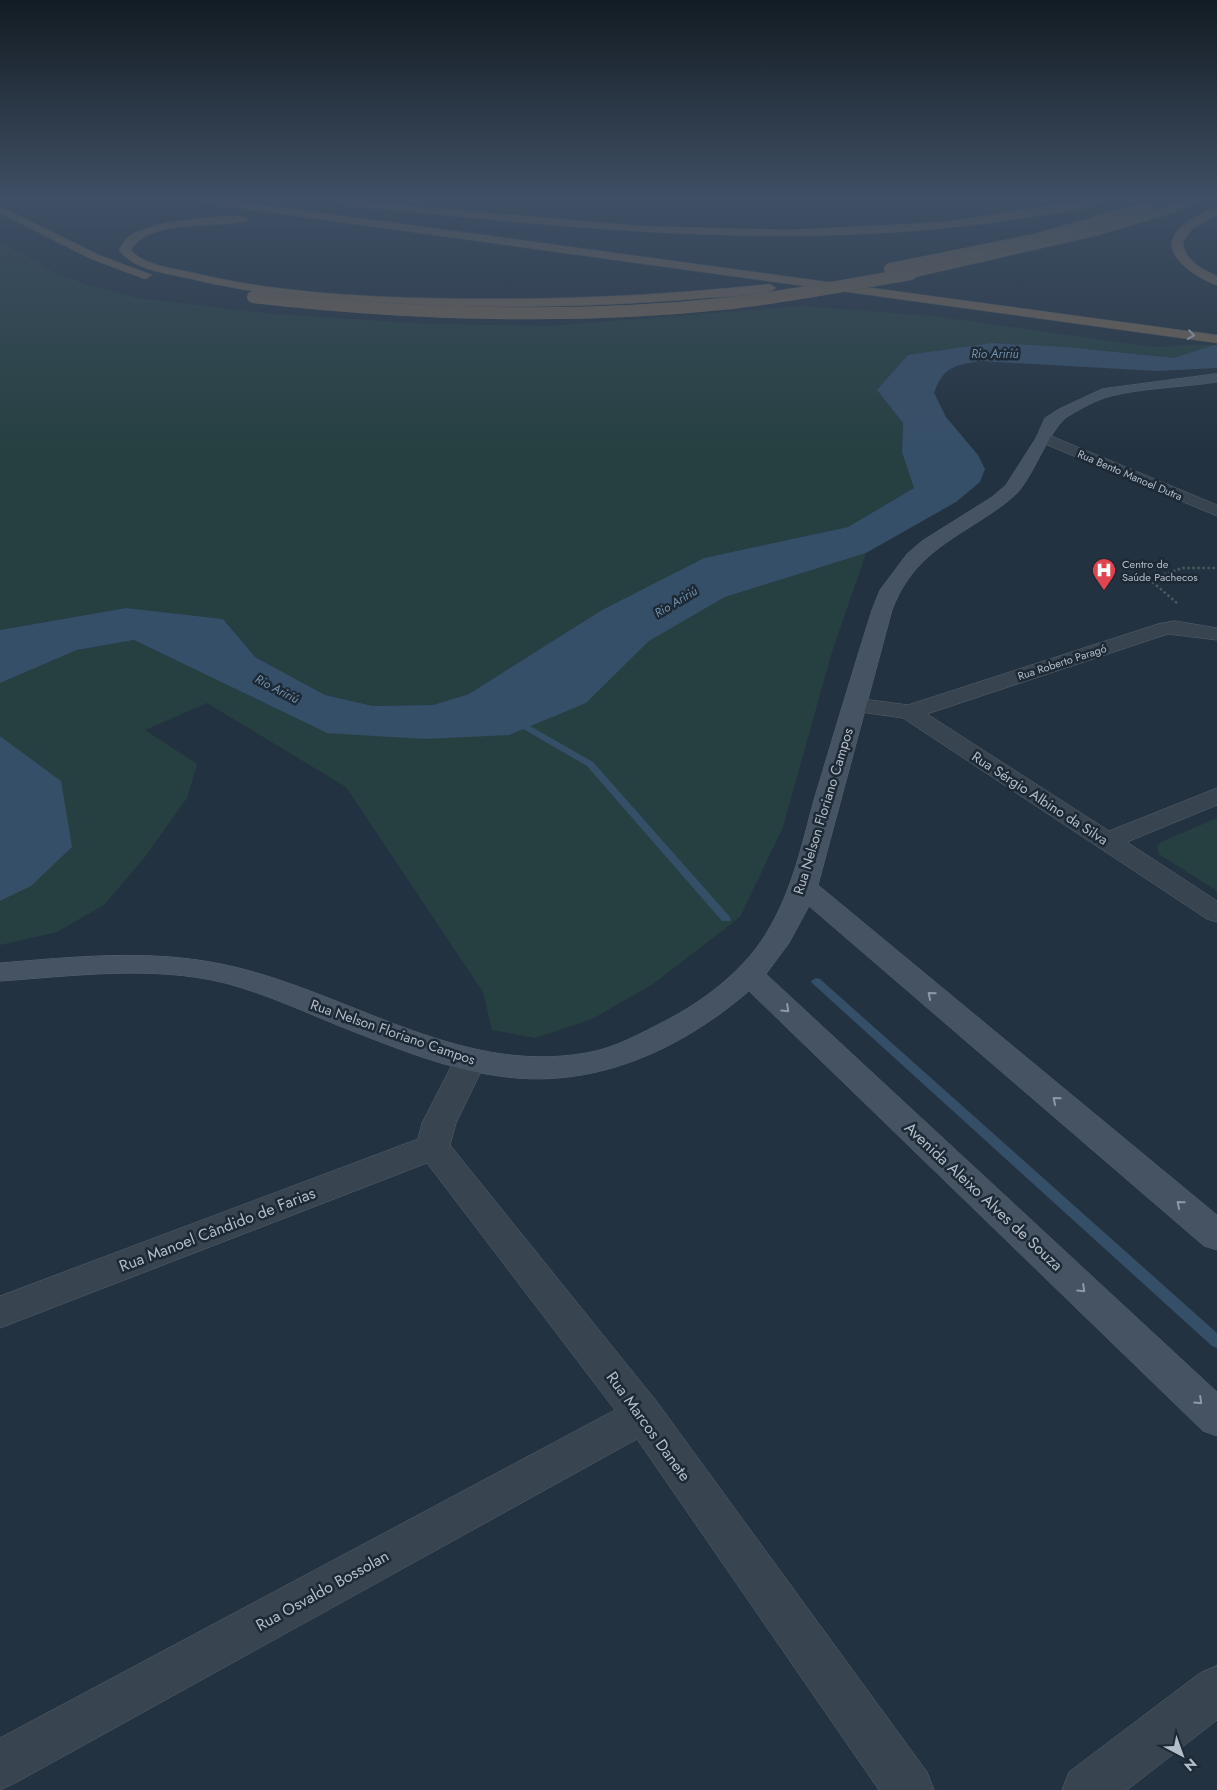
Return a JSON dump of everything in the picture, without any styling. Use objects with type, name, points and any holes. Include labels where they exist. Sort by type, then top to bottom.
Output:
[{"type":"highway","points":[[180,284],[253,297],[357,308],[485,313],[600,312],[718,304],[800,294],[858,284]]},
{"type":"highway","points":[[236,284],[287,292],[382,300],[555,303],[701,296],[798,284]]},
{"type":"highway","points":[[811,284],[1217,339]]},
{"type":"highway","points":[[912,284],[923,285]]},
{"type":"main road","name":"Rua Nelson Floriano Campos","points":[[0,972],[117,965],[169,966],[224,974],[264,986],[383,1032],[470,1061],[521,1070],[564,1069],[617,1058],[663,1038],[708,1008],[750,975],[782,931],[804,886],[882,610],[890,590],[901,572],[929,545],[998,500],[1012,488],[1044,438],[1051,421],[1064,412],[1094,397],[1120,390],[1217,378]]},
{"type":"main road","points":[[804,886],[1217,1236]]},
{"type":"main road","name":"Avenida Aleixo Alves de Souza","points":[[750,975],[1217,1418]]},
{"type":"street","name":"Rua Bento Manoel Dutra","points":[[1044,438],[1217,511]]},
{"type":"street","name":"Rua Roberto Paragó","points":[[909,712],[1165,628],[1189,628],[1217,634]]},
{"type":"street","name":"Rua Sérgio Albino da Silva","points":[[855,705],[909,712],[1217,913]]},
{"type":"street","points":[[1107,841],[1217,796]]},
{"type":"street","points":[[433,1147],[440,1123],[470,1061]]},
{"type":"street","name":"Rua Manoel Cândido de Farias","points":[[0,1312],[433,1147]]},
{"type":"street","name":"Rua Marcos Danete","points":[[433,1147],[643,1415],[909,1790]]},
{"type":"street","name":"Rua Osvaldo Bossolan","points":[[0,1765],[643,1415]]},
{"type":"street","points":[[1087,1790],[1217,1690]]},
{"type":"path","points":[[1150,580],[1172,569],[1190,566],[1217,568]]},
{"type":"green space","points":[[0,284],[84,284],[138,298],[273,314],[429,324],[549,326],[802,306],[934,316],[1152,347],[1214,345],[1174,358],[1067,347],[992,343],[877,390],[903,423],[902,452],[914,488],[848,527],[704,558],[602,610],[469,694],[433,705],[373,706],[325,695],[255,657],[223,619],[126,608],[0,630]]},
{"type":"green space","points":[[866,553],[831,655],[783,827],[740,917],[653,984],[592,1019],[535,1038],[492,1030],[483,992],[346,787],[207,703],[145,730],[197,764],[187,798],[145,857],[104,905],[57,932],[0,945],[0,901],[31,886],[61,781],[0,736],[0,683],[77,650],[134,640],[327,733],[586,703],[649,641],[725,597]]},
{"type":"green space","points":[[1217,818],[1217,891],[1159,854],[1157,847],[1161,842]]},
{"type":"water","name":"Rio Aririú","points":[[992,343],[1067,347],[1174,358],[1217,345],[1217,368],[1157,371],[980,361],[951,369],[941,378],[934,393],[946,417],[978,455],[985,469],[980,482],[956,502],[866,553],[725,597],[649,641],[586,703],[509,735],[424,739],[327,733],[134,640],[77,650],[0,683],[0,630],[126,608],[223,619],[255,657],[325,695],[373,706],[433,705],[469,694],[602,610],[704,558],[848,527],[914,488],[902,452],[903,423],[877,390],[908,355]]},
{"type":"water","points":[[0,736],[61,781],[72,847],[31,886],[0,901]]},
{"type":"waterway","points":[[516,721],[590,764],[726,919]]},
{"type":"waterway","points":[[816,981],[1217,1342]]},
{"type":"place","name":"Centro de Saúde Pachecos","points":[[1104,591]]}]
